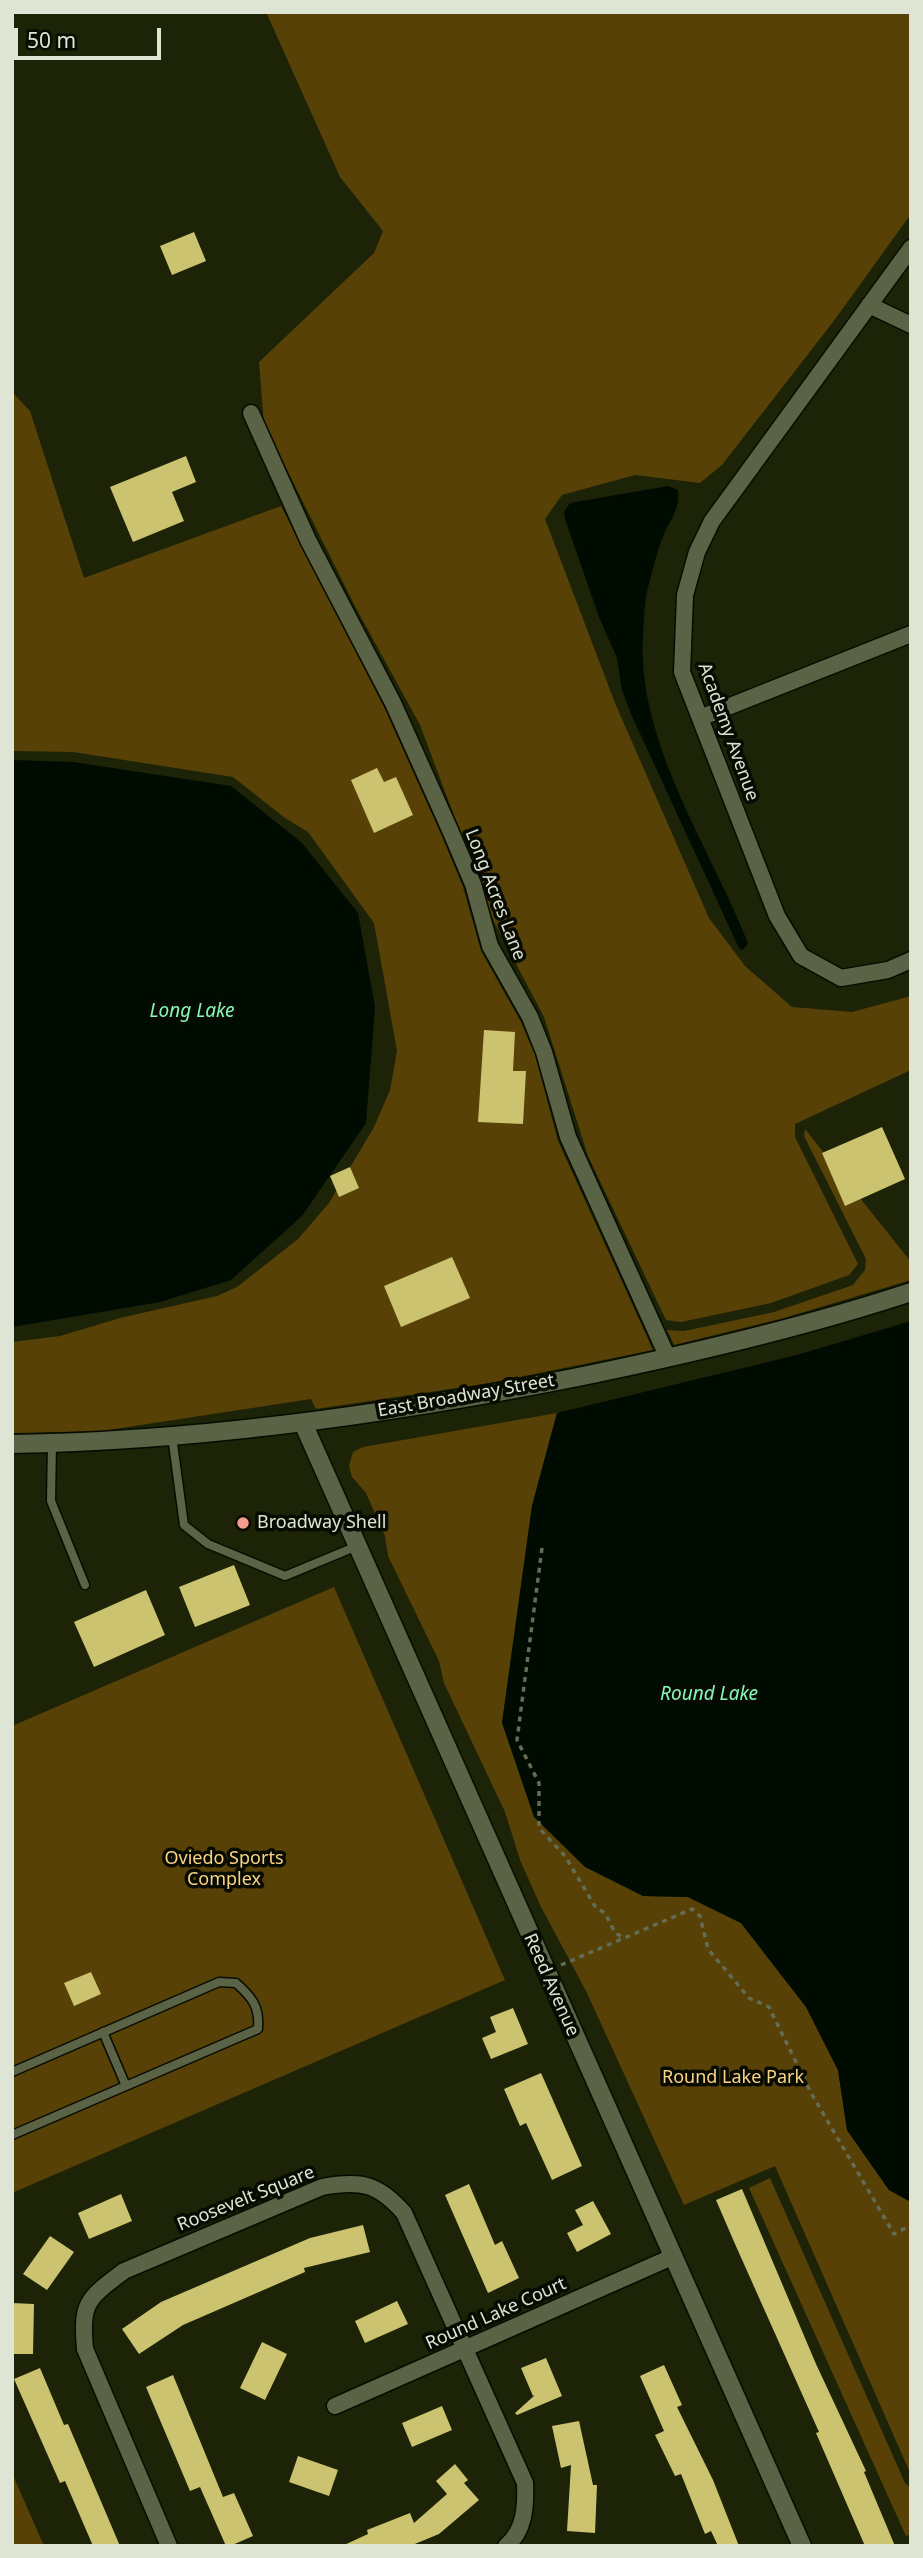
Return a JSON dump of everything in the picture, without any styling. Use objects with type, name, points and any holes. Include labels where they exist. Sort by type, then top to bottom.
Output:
[{"type":"street","name":"Academy Avenue","points":[[911,248],[712,521],[697,552],[685,595],[682,672],[777,916],[801,956],[841,978],[888,970],[911,960]]},
{"type":"street","points":[[869,305],[911,326]]},
{"type":"street","name":"Long Acres Lane","points":[[251,413],[308,540],[393,702],[450,830],[473,884],[490,946],[530,1017],[544,1052],[568,1137],[668,1358]]},
{"type":"street","points":[[700,718],[911,634]]},
{"type":"street","name":"East Broadway Street","points":[[12,1444],[111,1443],[303,1423],[493,1394],[668,1358],[787,1329],[911,1292]]},
{"type":"street","name":"Reed Avenue","points":[[303,1423],[802,2546]]},
{"type":"street","name":"Roosevelt Square","points":[[169,2546],[85,2349],[82,2316],[97,2291],[124,2271],[322,2187],[354,2181],[388,2195],[404,2213],[525,2483],[526,2512],[513,2540],[506,2546]]},
{"type":"street","name":"Round Lake Court","points":[[335,2406],[672,2257]]},
{"type":"lane","points":[[172,1436],[184,1525],[208,1544],[285,1576],[357,1546]]},
{"type":"lane","points":[[52,1444],[51,1501],[85,1585]]},
{"type":"lane","points":[[12,2072],[219,1982],[236,1983],[252,1997],[259,2015],[258,2029],[12,2135]]},
{"type":"lane","points":[[103,2032],[126,2086]]},
{"type":"path","points":[[542,1548],[517,1740],[538,1783],[539,1828],[565,1856],[596,1908],[605,1913],[615,1933],[624,1938]]},
{"type":"path","points":[[545,1972],[692,1909],[700,1916],[708,1949],[749,1998],[769,2007],[811,2093],[894,2234],[911,2225]]},
{"type":"green space","points":[[266,12],[911,12],[911,214],[833,322],[722,465],[700,483],[635,475],[562,495],[545,519],[615,703],[709,918],[745,966],[792,1007],[852,1012],[911,996],[911,1070],[795,1124],[795,1137],[858,1264],[849,1275],[771,1303],[681,1322],[666,1320],[588,1156],[544,1017],[494,922],[420,725],[357,610],[264,424],[259,362],[374,253],[383,231],[340,177]]},
{"type":"green space","points":[[12,392],[30,411],[84,578],[281,506],[384,707],[441,834],[463,887],[481,951],[521,1022],[535,1055],[558,1141],[653,1350],[490,1383],[316,1409],[311,1399],[102,1431],[12,1433],[12,1342],[60,1336],[120,1318],[217,1296],[237,1287],[298,1239],[329,1203],[374,1127],[390,1090],[397,1051],[374,923],[308,832],[285,818],[233,777],[73,752],[12,751]]},
{"type":"green space","points":[[805,1129],[911,1262],[911,1280],[784,1318],[674,1345],[667,1330],[684,1331],[774,1312],[853,1285],[865,1270],[866,1259],[804,1136]]},
{"type":"green space","name":"Round Lake Park","points":[[557,1413],[532,1506],[502,1723],[643,1896],[688,1897],[741,1923],[806,2007],[838,2070],[847,2130],[889,2190],[911,2202],[911,2475],[775,2166],[684,2205],[586,1991],[540,1905],[520,1860],[505,1812],[444,1683],[439,1661],[388,1556],[385,1536],[366,1493],[352,1477],[349,1466],[353,1452],[363,1447]]},
{"type":"green space","name":"Oviedo Sports Complex","points":[[334,1587],[505,1980],[12,2193],[12,1726]]},
{"type":"green space","points":[[770,2178],[905,2483],[911,2488],[911,2534],[906,2536],[749,2188]]},
{"type":"green space","points":[[12,2473],[44,2546],[12,2546]]},
{"type":"water","points":[[668,486],[678,490],[678,503],[660,545],[647,594],[643,638],[644,677],[664,755],[679,794],[748,943],[743,950],[739,948],[631,714],[622,690],[617,658],[599,617],[565,519],[564,512],[570,503]]},
{"type":"water","name":"Long Lake","points":[[12,760],[73,762],[231,786],[302,843],[358,913],[375,1007],[366,1123],[302,1216],[231,1280],[160,1302],[12,1327]]},
{"type":"water","name":"Round Lake","points":[[911,1321],[911,2202],[889,2190],[847,2130],[838,2070],[806,2007],[741,1923],[688,1897],[643,1896],[585,1867],[534,1817],[502,1723],[532,1506],[557,1413],[797,1355]]},
{"type":"building","points":[[194,232],[206,261],[172,275],[160,246]]},
{"type":"building","points":[[186,456],[196,482],[172,492],[184,521],[133,542],[110,487]]},
{"type":"building","points":[[377,768],[384,782],[396,777],[413,815],[374,833],[351,780]]},
{"type":"building","points":[[484,1030],[515,1032],[513,1071],[526,1071],[523,1124],[478,1122]]},
{"type":"building","points":[[882,1127],[905,1179],[845,1206],[822,1153]]},
{"type":"building","points":[[350,1167],[359,1188],[339,1197],[330,1176]]},
{"type":"building","points":[[452,1257],[470,1298],[401,1327],[384,1286]]},
{"type":"building","points":[[234,1565],[250,1605],[195,1627],[179,1587]]},
{"type":"building","points":[[146,1590],[165,1635],[94,1667],[74,1622]]},
{"type":"building","points":[[91,1972],[101,1994],[74,2006],[64,1983]]},
{"type":"building","points":[[513,2008],[528,2044],[491,2059],[482,2038],[496,2032],[490,2017]]},
{"type":"building","points":[[541,2073],[582,2166],[552,2180],[526,2123],[520,2126],[504,2089]]},
{"type":"building","points":[[469,2184],[495,2245],[502,2241],[519,2278],[488,2293],[445,2195]]},
{"type":"building","points":[[742,2189],[816,2364],[866,2471],[864,2472],[895,2546],[865,2546],[816,2433],[819,2432],[716,2200]]},
{"type":"building","points":[[121,2194],[132,2221],[89,2239],[78,2213]]},
{"type":"building","points":[[593,2201],[611,2234],[577,2252],[567,2233],[583,2225],[575,2210]]},
{"type":"building","points":[[363,2225],[370,2252],[304,2268],[305,2272],[183,2325],[139,2354],[122,2329],[161,2302],[310,2238]]},
{"type":"building","points":[[50,2236],[74,2252],[47,2290],[23,2274]]},
{"type":"building","points":[[397,2301],[408,2324],[365,2343],[355,2321]]},
{"type":"building","points":[[12,2303],[34,2304],[33,2354],[12,2354]]},
{"type":"building","points":[[262,2342],[287,2354],[265,2400],[240,2388]]},
{"type":"building","points":[[546,2358],[562,2396],[517,2415],[515,2413],[535,2395],[533,2396],[521,2368]]},
{"type":"building","points":[[664,2365],[682,2405],[677,2407],[713,2480],[739,2546],[718,2546],[711,2531],[705,2534],[681,2474],[675,2476],[655,2435],[664,2431],[640,2376]]},
{"type":"building","points":[[40,2368],[64,2425],[68,2424],[120,2546],[93,2546],[65,2481],[60,2483],[14,2379]]},
{"type":"building","points":[[173,2375],[223,2497],[234,2493],[253,2536],[230,2546],[226,2546],[200,2487],[190,2491],[146,2387]]},
{"type":"building","points":[[442,2406],[452,2430],[412,2447],[402,2423]]},
{"type":"building","points":[[579,2421],[593,2485],[597,2485],[595,2533],[567,2531],[571,2465],[561,2468],[552,2426]]},
{"type":"building","points":[[298,2456],[338,2470],[329,2496],[289,2482]]},
{"type":"building","points":[[455,2464],[468,2480],[464,2483],[479,2500],[439,2534],[410,2546],[342,2546],[368,2534],[367,2530],[410,2513],[414,2523],[447,2494],[436,2481]]},
{"type":"place","name":"Broadway Shell","points":[[243,1523]]}]
